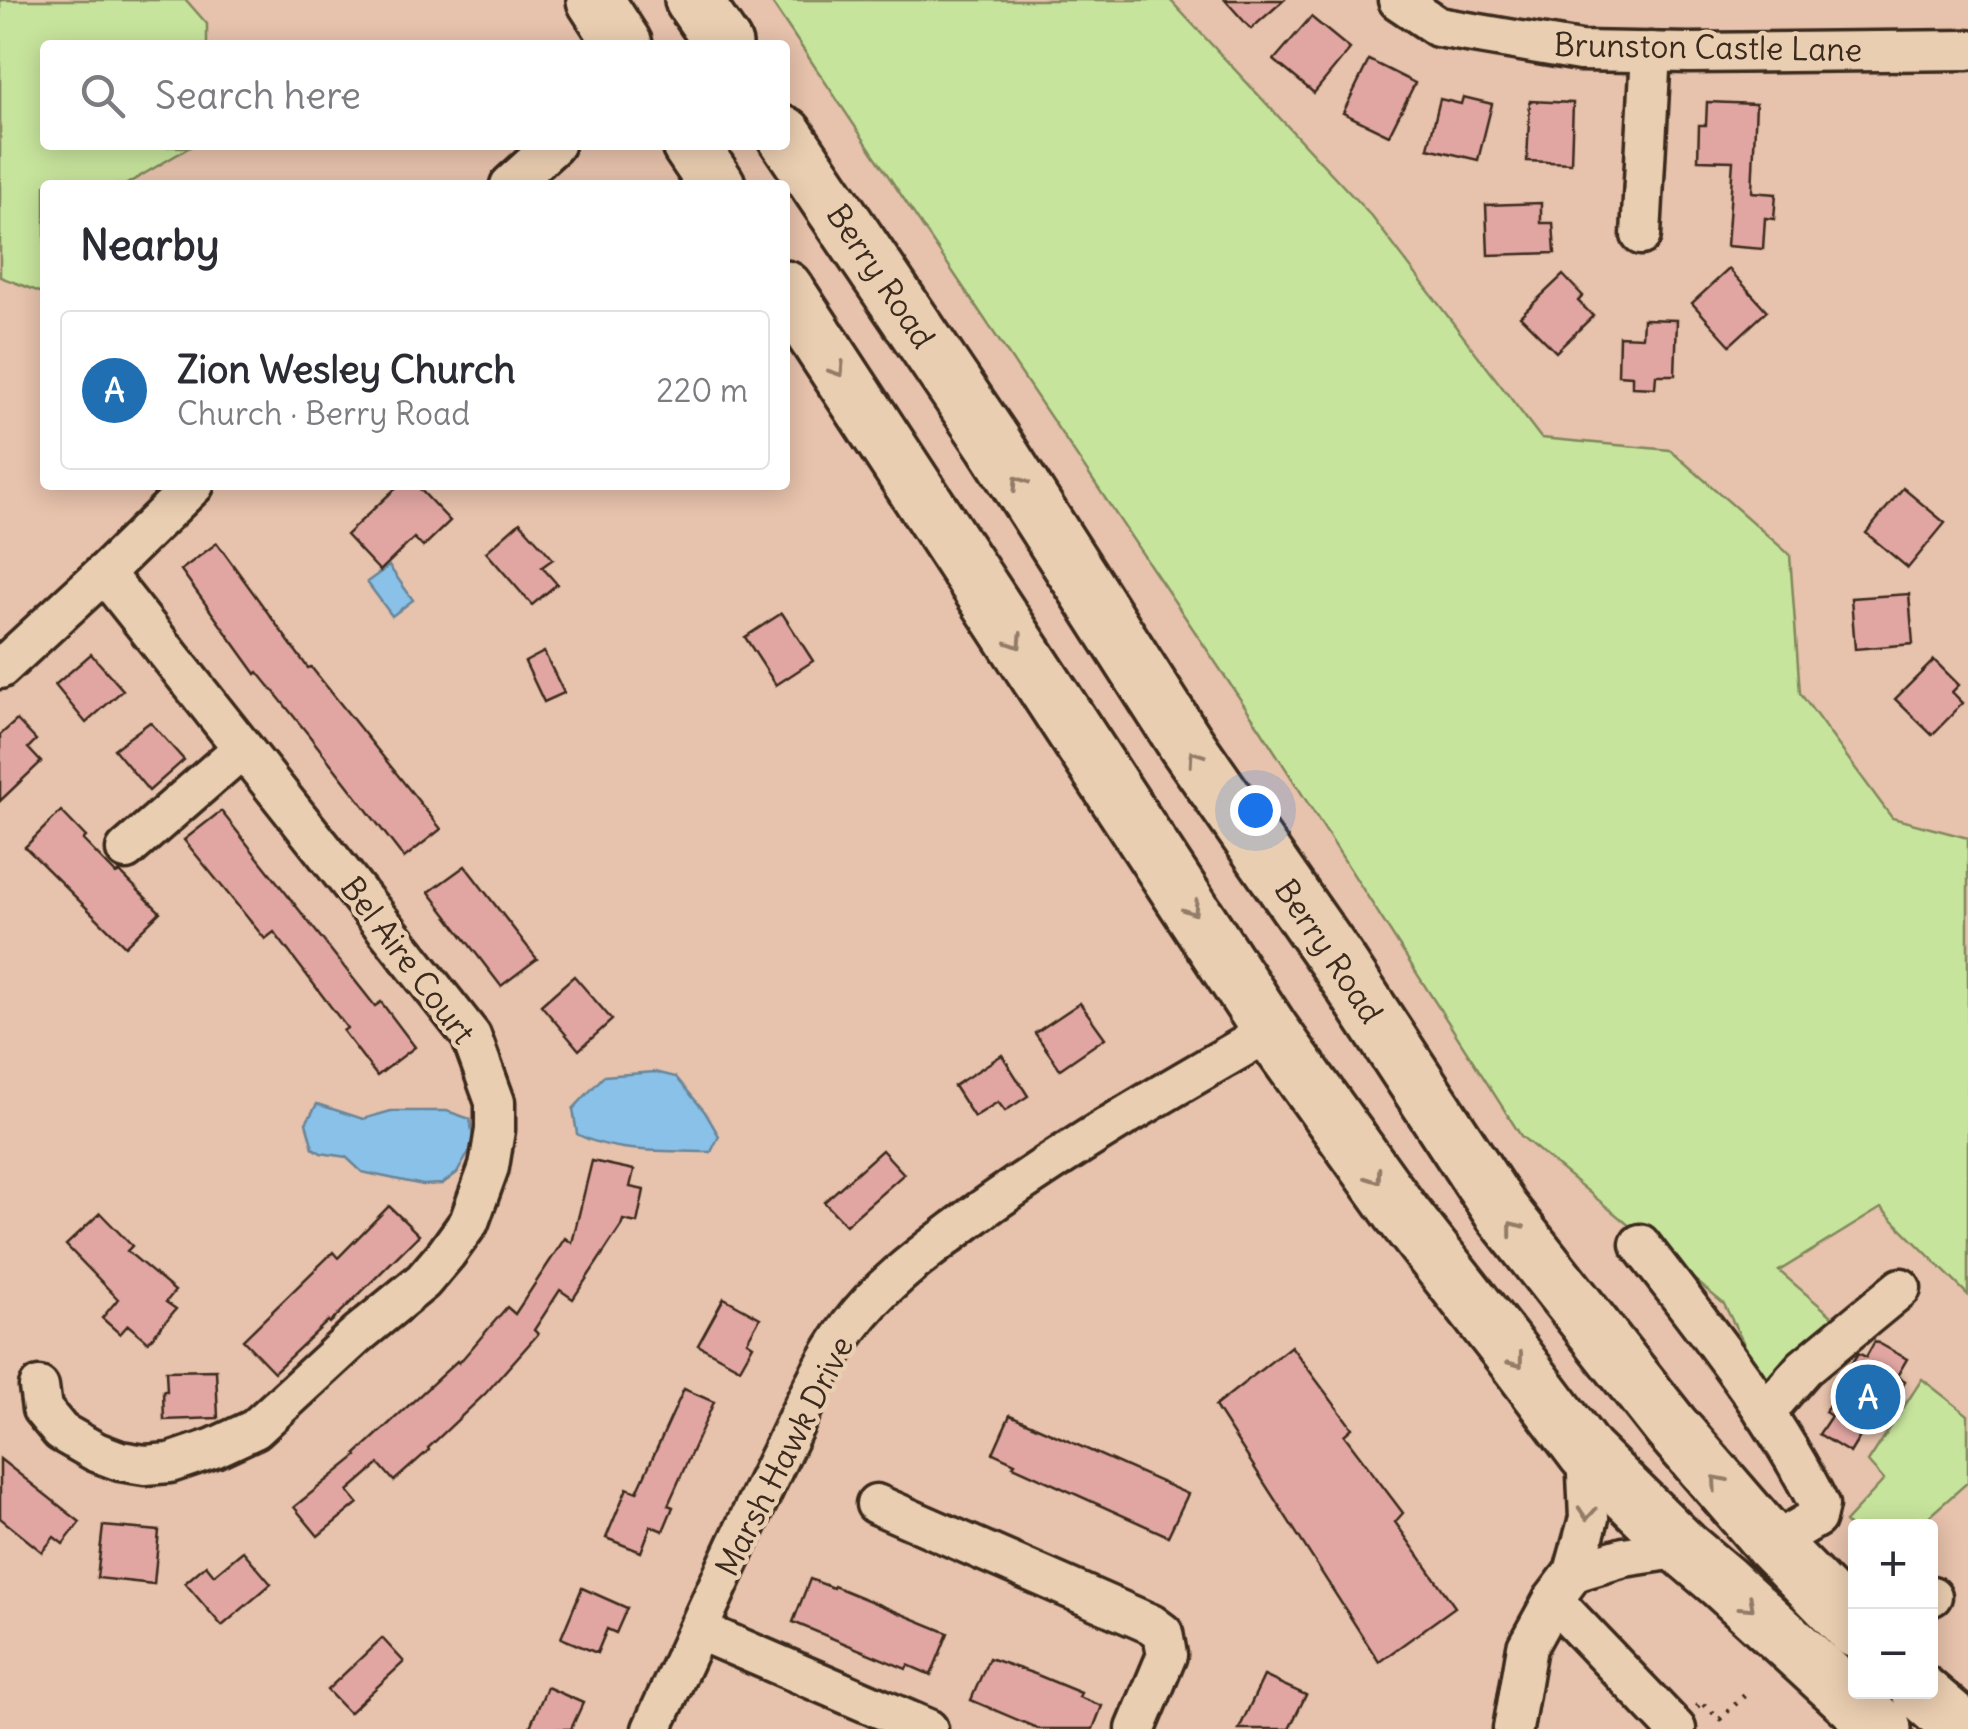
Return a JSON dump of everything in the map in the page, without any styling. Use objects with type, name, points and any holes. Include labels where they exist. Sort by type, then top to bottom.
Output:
[{"type":"highway","points":[[594,0],[621,40]]},
{"type":"highway","name":"Berry Road","points":[[790,141],[994,444],[1186,744],[1336,961],[1501,1211],[1671,1426],[1772,1544],[1848,1622]]},
{"type":"highway","points":[[693,150],[714,180]]},
{"type":"highway","points":[[790,296],[1271,1031],[1400,1212],[1586,1454],[1723,1582],[1932,1714]]},
{"type":"street","name":"Brunston Castle Lane","points":[[1398,0],[1438,27],[1580,50],[1968,50]]},
{"type":"street","points":[[1641,236],[1651,52]]},
{"type":"street","points":[[516,180],[548,150]]},
{"type":"street","points":[[0,669],[189,490]]},
{"type":"street","name":"Bel Aire Court","points":[[38,1386],[42,1409],[62,1432],[120,1461],[145,1465],[170,1462],[255,1429],[422,1280],[469,1222],[489,1167],[495,1130],[494,1102],[471,1036],[104,573]]},
{"type":"street","points":[[126,850],[243,748]]},
{"type":"street","name":"Marsh Hawk Drive","points":[[652,1729],[728,1560],[818,1378],[849,1327],[884,1287],[1014,1187],[1134,1109],[1271,1031]]},
{"type":"street","points":[[1640,1244],[1746,1382],[1801,1467],[1820,1505],[1816,1518],[1772,1544]]},
{"type":"street","points":[[1766,1413],[1804,1368],[1901,1288]]},
{"type":"street","points":[[1513,1729],[1527,1647],[1564,1586],[1589,1518],[1586,1454]]},
{"type":"street","points":[[876,1504],[1164,1633],[1168,1655],[1136,1729]]},
{"type":"street","points":[[1564,1586],[1624,1557],[1683,1548]]},
{"type":"street","points":[[1564,1586],[1671,1727]]},
{"type":"street","points":[[698,1630],[916,1726]]},
{"type":"path","points":[[1671,1727],[1701,1702],[1720,1720],[1749,1691]]},
{"type":"green space","points":[[0,0],[186,0],[207,24],[207,40],[40,40],[40,150],[185,150],[134,180],[40,180],[40,292],[0,277]]},
{"type":"green space","points":[[770,0],[1170,0],[1372,217],[1541,438],[1670,450],[1790,555],[1800,693],[1892,818],[1968,838],[1968,1295],[1881,1208],[1779,1271],[1839,1322],[1764,1384],[1724,1304],[1521,1136],[1261,730]]},
{"type":"green space","points":[[1922,1379],[1968,1415],[1968,1482],[1926,1519],[1848,1519],[1848,1525],[1845,1522],[1884,1480],[1868,1462]]},
{"type":"water","points":[[389,566],[413,600],[392,616],[367,582]]},
{"type":"water","points":[[655,1072],[676,1077],[705,1112],[719,1136],[711,1152],[624,1148],[577,1134],[573,1109],[604,1076]]},
{"type":"water","points":[[317,1104],[363,1119],[391,1111],[447,1111],[470,1119],[474,1143],[457,1173],[442,1184],[423,1185],[362,1172],[346,1157],[313,1148],[306,1123]]},
{"type":"building","points":[[1225,0],[1284,0],[1251,29]]},
{"type":"building","points":[[1311,17],[1350,49],[1314,93],[1274,60]]},
{"type":"building","points":[[1369,60],[1415,83],[1389,135],[1343,113]]},
{"type":"building","points":[[1463,97],[1492,104],[1478,160],[1428,148],[1440,99],[1461,104]]},
{"type":"building","points":[[1530,101],[1573,103],[1571,163],[1527,161]]},
{"type":"building","points":[[1707,102],[1756,104],[1752,192],[1776,194],[1774,219],[1765,218],[1763,249],[1727,246],[1733,161],[1698,160],[1699,125],[1706,125]]},
{"type":"building","points":[[1541,203],[1541,223],[1553,223],[1555,253],[1488,255],[1486,205]]},
{"type":"building","points":[[1729,269],[1767,311],[1730,345],[1692,303]]},
{"type":"building","points":[[1563,275],[1583,296],[1578,301],[1593,316],[1556,352],[1520,316]]},
{"type":"building","points":[[1643,319],[1677,320],[1675,375],[1656,375],[1655,388],[1632,387],[1632,376],[1618,375],[1619,336],[1642,337]]},
{"type":"building","points":[[1903,488],[1945,523],[1908,568],[1866,533]]},
{"type":"building","points":[[394,490],[421,490],[450,521],[423,547],[414,538],[380,571],[346,535]]},
{"type":"building","points":[[520,522],[553,559],[542,567],[557,584],[532,605],[486,552]]},
{"type":"building","points":[[217,543],[308,668],[441,829],[404,858],[256,674],[181,570]]},
{"type":"building","points":[[1909,594],[1913,644],[1855,649],[1851,598]]},
{"type":"building","points":[[782,613],[813,661],[776,685],[745,637]]},
{"type":"building","points":[[544,652],[564,693],[544,702],[525,662]]},
{"type":"building","points":[[91,654],[123,690],[86,723],[55,685]]},
{"type":"building","points":[[1934,660],[1959,685],[1952,692],[1963,703],[1932,735],[1895,699]]},
{"type":"building","points":[[17,720],[36,740],[28,748],[41,762],[0,801],[0,735]]},
{"type":"building","points":[[150,722],[184,760],[149,791],[114,749]]},
{"type":"building","points":[[61,811],[116,874],[120,872],[160,912],[125,946],[25,847]]},
{"type":"building","points":[[221,811],[375,1006],[381,1002],[415,1047],[377,1076],[343,1031],[347,1028],[274,932],[265,939],[184,840]]},
{"type":"building","points":[[465,866],[537,959],[501,986],[429,892]]},
{"type":"building","points":[[574,976],[612,1020],[579,1050],[541,1005]]},
{"type":"building","points":[[1080,1003],[1105,1038],[1060,1069],[1035,1033]]},
{"type":"building","points":[[1002,1055],[1028,1096],[1005,1111],[998,1102],[974,1117],[954,1086]]},
{"type":"building","points":[[882,1150],[904,1174],[846,1225],[824,1202]]},
{"type":"building","points":[[592,1161],[634,1170],[630,1187],[644,1190],[637,1223],[623,1220],[573,1299],[560,1290],[534,1330],[538,1334],[429,1450],[394,1481],[379,1464],[348,1491],[358,1503],[318,1536],[294,1507],[459,1363],[507,1307],[515,1314],[565,1238],[572,1243]]},
{"type":"building","points":[[389,1206],[419,1235],[274,1372],[243,1340],[333,1252],[338,1258]]},
{"type":"building","points":[[100,1213],[132,1246],[127,1251],[175,1291],[166,1302],[176,1309],[148,1342],[128,1325],[120,1334],[102,1318],[118,1299],[66,1245]]},
{"type":"building","points":[[724,1298],[760,1318],[747,1341],[753,1345],[740,1368],[698,1345]]},
{"type":"building","points":[[1875,1341],[1907,1359],[1897,1376],[1905,1381],[1891,1404],[1883,1399],[1850,1453],[1819,1434],[1831,1416],[1825,1412],[1846,1378],[1843,1377],[1858,1353],[1866,1357]]},
{"type":"building","points":[[1291,1346],[1352,1428],[1344,1435],[1403,1513],[1395,1522],[1455,1607],[1379,1662],[1215,1406]]},
{"type":"building","points":[[216,1370],[218,1418],[164,1420],[166,1371]]},
{"type":"building","points":[[684,1389],[714,1402],[668,1505],[673,1507],[663,1531],[651,1526],[641,1552],[606,1538],[627,1488],[637,1492]]},
{"type":"building","points":[[1010,1415],[1188,1494],[1168,1536],[1013,1466],[1015,1463],[993,1453]]},
{"type":"building","points":[[0,1459],[80,1522],[63,1544],[54,1537],[42,1552],[0,1518]]},
{"type":"building","points":[[103,1526],[159,1531],[154,1584],[97,1578]]},
{"type":"building","points":[[243,1551],[271,1584],[222,1626],[185,1583],[206,1565],[214,1575]]},
{"type":"building","points":[[810,1579],[948,1633],[931,1675],[908,1665],[906,1669],[793,1622]]},
{"type":"building","points":[[582,1588],[627,1608],[616,1633],[607,1629],[597,1653],[561,1638]]},
{"type":"building","points":[[382,1638],[404,1662],[349,1713],[327,1690]]},
{"type":"building","points":[[989,1658],[1081,1693],[1079,1697],[1102,1706],[1093,1729],[1039,1729],[971,1700]]},
{"type":"building","points":[[1264,1676],[1306,1695],[1289,1729],[1239,1729]]},
{"type":"building","points":[[547,1687],[583,1703],[571,1729],[529,1729]]},
{"type":"place","name":"Zion Wesley Church","points":[[1868,1397]]}]
